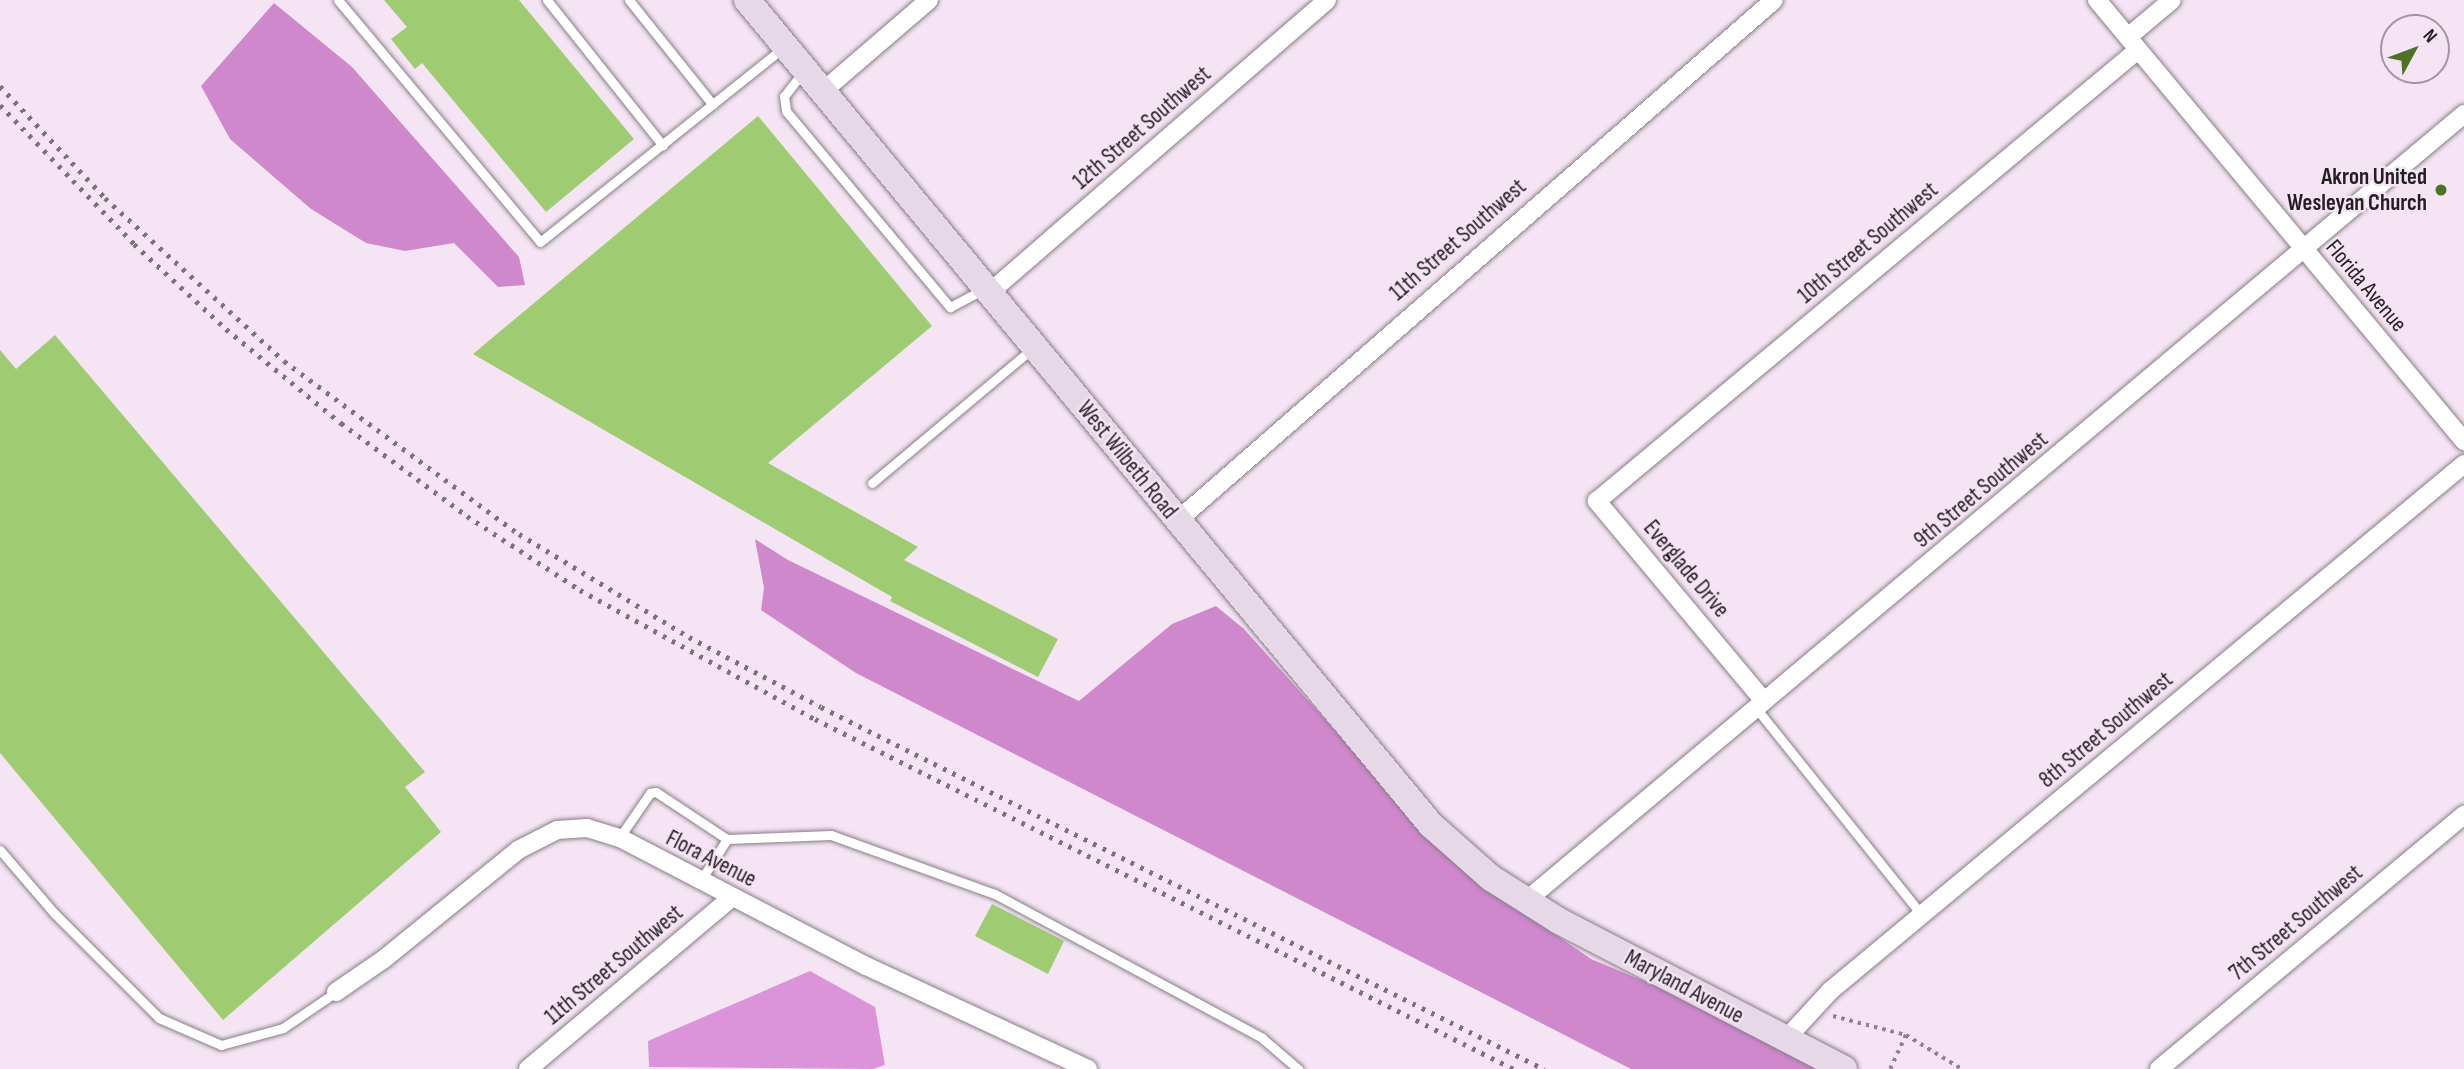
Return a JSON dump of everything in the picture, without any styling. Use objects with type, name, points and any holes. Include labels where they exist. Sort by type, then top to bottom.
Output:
[{"type":"main road","name":"West Wilbeth Road","points":[[747,0],[1431,825],[1491,878],[1527,900]]},
{"type":"main road","name":"Maryland Avenue","points":[[1527,900],[1785,1040],[1844,1069]]},
{"type":"street","points":[[822,92],[929,0]]},
{"type":"street","name":"12th Street Southwest","points":[[987,291],[1327,0]]},
{"type":"street","name":"11th Street Southwest","points":[[1177,521],[1774,0]]},
{"type":"street","name":"Florida Avenue","points":[[2097,0],[2464,441]]},
{"type":"street","name":"10th Street Southwest","points":[[1628,475],[2133,43],[2172,0]]},
{"type":"street","name":"9th Street Southwest","points":[[1527,900],[2305,251],[2464,114]]},
{"type":"street","name":"8th Street Southwest","points":[[1785,1040],[1811,1010],[1922,915],[2464,464]]},
{"type":"street","name":"Everglade Drive","points":[[1628,475],[1597,501],[1760,705]]},
{"type":"street","name":"7th Street Southwest","points":[[2158,1069],[2464,815]]},
{"type":"street","name":"Flora Avenue","points":[[336,992],[418,933],[498,863],[542,836],[587,828],[619,838],[731,898],[1088,1069]]},
{"type":"street","name":"11th Street Southwest","points":[[528,1069],[731,898]]},
{"type":"lane","points":[[338,0],[540,242],[784,47]]},
{"type":"lane","points":[[547,0],[663,146]]},
{"type":"lane","points":[[629,0],[713,104]]},
{"type":"lane","points":[[804,71],[784,96],[786,110],[812,142],[950,307],[987,291]]},
{"type":"lane","points":[[872,483],[1034,347]]},
{"type":"lane","points":[[1760,705],[1922,915]]},
{"type":"lane","points":[[619,838],[650,793],[656,792],[727,839],[831,835],[995,894],[1262,1038],[1298,1069]]},
{"type":"lane","points":[[700,882],[727,839]]},
{"type":"lane","points":[[0,850],[54,913],[159,1018],[221,1045],[283,1028],[336,992]]},
{"type":"path","points":[[1811,1010],[1906,1035],[1962,1069]]},
{"type":"path","points":[[1889,1069],[1906,1035]]},
{"type":"shaded area","points":[[274,3],[352,67],[519,257],[525,285],[498,287],[454,243],[405,251],[366,243],[311,209],[230,139],[201,86]]},
{"type":"shaded area","points":[[755,539],[788,560],[1079,701],[1172,624],[1216,606],[1244,629],[1348,745],[1507,901],[1591,959],[1670,992],[1824,1069],[1631,1069],[856,673],[761,610],[764,588]]},
{"type":"shaded area","points":[[810,971],[875,1007],[885,1065],[873,1069],[649,1067],[648,1041]]},
{"type":"building","points":[[384,0],[519,0],[634,139],[546,212],[422,63],[415,69],[391,39],[407,27]]},
{"type":"building","points":[[758,116],[932,326],[768,463],[918,547],[904,560],[1058,639],[1038,677],[890,601],[892,597],[473,354]]},
{"type":"building","points":[[55,335],[425,772],[405,787],[441,832],[223,1020],[0,753],[0,350],[16,369]]},
{"type":"building","points":[[992,904],[1064,941],[1048,974],[975,936]]},
{"type":"railway","points":[[0,86],[105,198],[284,361],[519,534],[689,637],[821,707],[1544,1069]]},
{"type":"railway","points":[[0,105],[134,244],[226,329],[341,423],[467,516],[580,590],[815,719],[1514,1069]]},
{"type":"place","name":"Akron United Wesleyan Church","points":[[2441,190]]}]
